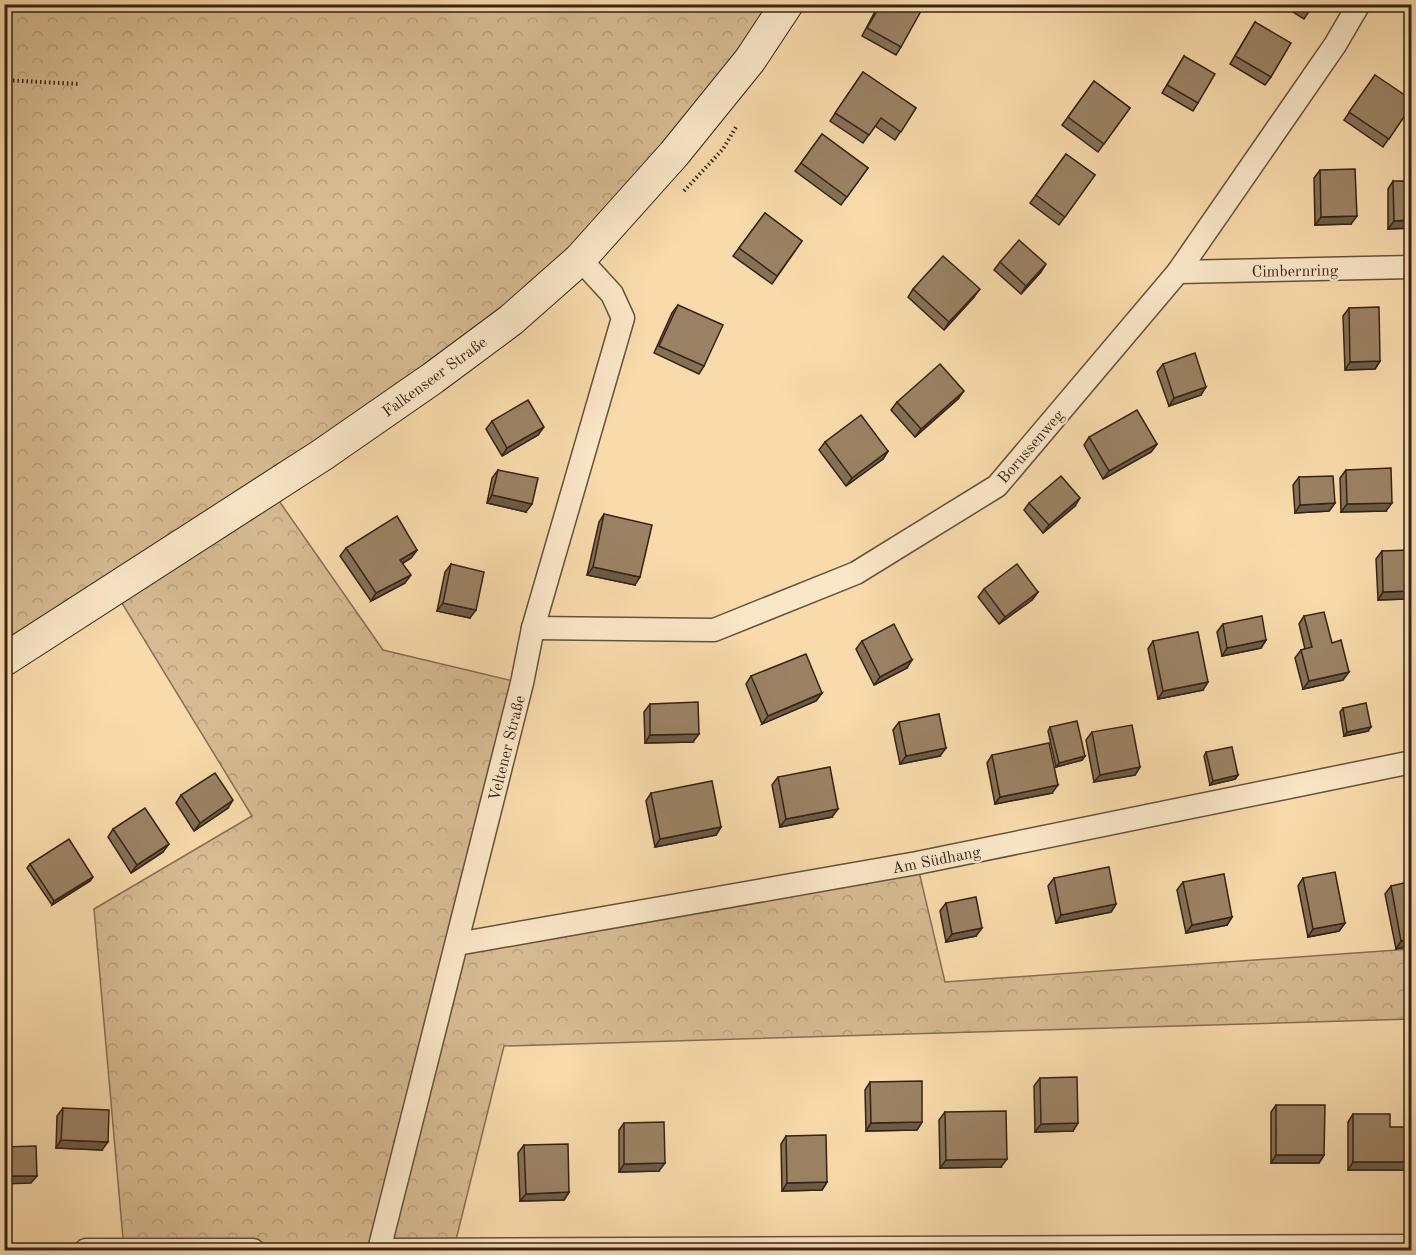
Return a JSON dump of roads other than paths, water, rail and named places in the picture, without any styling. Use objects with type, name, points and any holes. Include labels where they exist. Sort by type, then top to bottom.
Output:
[{"type":"main road","name":"Falkenseer Straße","points":[[4,660],[322,455],[426,383],[511,320],[580,259],[681,146],[750,60],[787,4]]},
{"type":"street","name":"Borussenweg","points":[[533,628],[714,630],[856,573],[997,486],[1178,272],[1335,45],[1359,4]]},
{"type":"street","name":"Veltener Straße","points":[[379,1251],[522,683],[533,628],[622,318],[612,294],[580,259]]},
{"type":"street","name":"Cimbernring","points":[[1178,272],[1412,267]]},
{"type":"street","name":"Am Südhang","points":[[457,944],[917,863],[1412,762]]},
{"type":"street","points":[[392,1251],[454,1248],[825,1250],[1412,1246]]},
{"type":"street","points":[[86,1251],[252,1251]]}]
